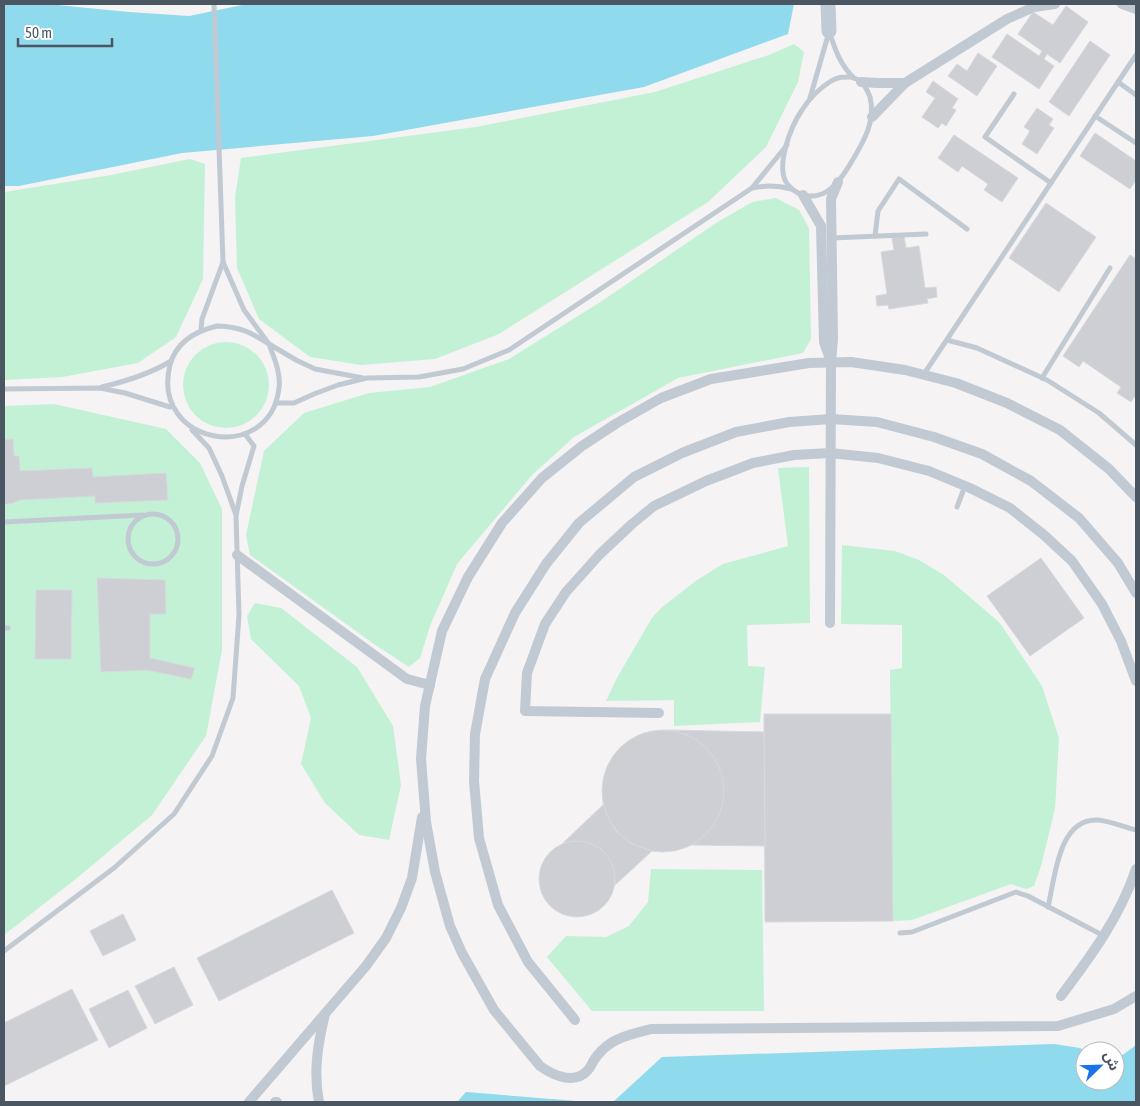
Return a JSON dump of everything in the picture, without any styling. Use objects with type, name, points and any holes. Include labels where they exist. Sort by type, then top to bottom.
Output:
[{"type":"street","points":[[828,4],[829,31]]},
{"type":"street","points":[[872,118],[905,83],[1007,19],[1034,7],[1056,4]]},
{"type":"street","points":[[1122,4],[1136,9]]},
{"type":"street","points":[[859,81],[905,83]]},
{"type":"street","points":[[830,623],[830,453],[833,339],[831,199],[838,182]]},
{"type":"street","points":[[803,195],[821,226],[824,342],[831,362]]},
{"type":"street","points":[[1136,497],[1109,469],[1060,430],[1007,403],[956,383],[905,370],[851,362],[809,363],[711,379],[661,398],[610,428],[568,456],[542,478],[502,523],[468,577],[442,631],[425,706],[421,759],[424,806],[435,872],[450,926],[462,953],[494,1010],[534,1059],[549,1072],[566,1078],[579,1077],[589,1069],[595,1058],[611,1043],[626,1035],[651,1029],[1058,1026],[1114,1009],[1136,996]]},
{"type":"street","points":[[575,1020],[528,962],[498,905],[479,838],[474,782],[475,734],[485,679],[514,614],[546,564],[579,523],[634,477],[682,453],[736,432],[789,422],[831,419],[877,422],[934,437],[982,454],[1032,481],[1078,518],[1118,563],[1136,593]]},
{"type":"street","points":[[659,713],[525,712],[527,673],[545,624],[566,592],[600,554],[654,506],[706,481],[754,463],[794,455],[830,453],[878,458],[929,471],[1010,508],[1072,560],[1102,604],[1121,641],[1136,681]]},
{"type":"street","points":[[237,555],[407,679],[430,684]]},
{"type":"street","points":[[249,1102],[366,966],[386,938],[401,908],[412,878],[424,806]]},
{"type":"street","points":[[1061,996],[1096,950],[1118,913],[1136,869]]},
{"type":"street","points":[[319,1102],[316,1069],[318,1041],[326,1012]]},
{"type":"lane","points":[[189,426],[202,434],[216,438],[231,438],[246,434],[268,416],[276,403],[280,387],[278,370],[269,344],[244,310],[224,262],[214,4]]},
{"type":"lane","points":[[829,31],[838,58],[846,71],[859,81],[868,92],[872,106],[872,118],[863,142],[848,169],[838,182],[823,194],[811,196],[795,192],[785,181],[782,171],[787,145],[802,110],[815,94],[833,80],[850,77],[859,81]]},
{"type":"lane","points":[[809,101],[829,31]]},
{"type":"lane","points":[[924,375],[1136,55]]},
{"type":"lane","points":[[1118,82],[1136,95]]},
{"type":"lane","points":[[1014,94],[985,137],[1051,183]]},
{"type":"lane","points":[[1095,116],[1136,143]]},
{"type":"lane","points":[[236,516],[222,476],[209,448],[179,416],[172,404],[168,390],[168,375],[172,361],[179,348],[189,337],[201,330],[217,326],[234,326],[249,332],[315,369],[367,378],[419,377],[463,369],[509,350],[752,188],[787,145]]},
{"type":"lane","points":[[875,236],[878,211],[900,178],[966,229]]},
{"type":"lane","points":[[752,188],[772,186],[792,189]]},
{"type":"lane","points":[[832,238],[926,234]]},
{"type":"lane","points":[[201,330],[202,319],[224,262]]},
{"type":"lane","points":[[1042,378],[1110,268]]},
{"type":"lane","points":[[947,340],[977,348],[1042,378],[1099,413],[1136,445]]},
{"type":"lane","points":[[100,388],[133,379],[172,361]]},
{"type":"lane","points":[[276,403],[294,403],[338,385],[367,378]]},
{"type":"lane","points":[[4,389],[100,388],[125,393],[170,408],[172,404]]},
{"type":"lane","points":[[4,951],[114,868],[174,814],[212,756],[233,698],[239,615],[236,516],[246,471],[254,446],[246,434]]},
{"type":"lane","points":[[957,507],[965,486]]},
{"type":"lane","points":[[4,522],[143,515],[151,513],[166,517],[177,530],[176,548],[165,561],[157,564],[140,561],[129,548],[128,532],[131,525],[143,515]]},
{"type":"lane","points":[[1048,907],[1061,848],[1074,828],[1086,821],[1099,820],[1136,830]]},
{"type":"lane","points":[[900,933],[912,932],[1016,892],[1104,936]]},
{"type":"green space","points":[[794,44],[804,52],[798,82],[766,147],[708,202],[499,334],[435,359],[361,365],[310,357],[259,319],[237,268],[235,198],[241,158],[476,127],[655,92],[769,55]]},
{"type":"green space","points":[[190,159],[205,164],[203,279],[176,337],[138,363],[62,377],[4,380],[4,192],[111,175]]},
{"type":"green space","points":[[776,198],[799,210],[809,228],[811,339],[803,353],[678,378],[574,437],[532,475],[457,564],[430,626],[420,658],[409,667],[250,555],[246,535],[264,451],[304,413],[369,393],[430,387],[509,359],[602,301],[716,223],[752,202]]},
{"type":"green space","points":[[226,342],[242,345],[250,349],[262,361],[266,369],[269,385],[266,401],[262,409],[250,421],[242,425],[226,428],[210,425],[202,421],[190,409],[186,401],[183,385],[186,369],[190,361],[202,349],[210,345]]},
{"type":"green space","points":[[54,404],[166,429],[200,463],[222,509],[222,650],[206,736],[152,815],[77,878],[4,935],[4,406]]},
{"type":"green space","points":[[809,467],[810,623],[747,625],[748,666],[765,667],[760,722],[674,726],[674,700],[606,701],[618,676],[652,618],[661,608],[697,580],[723,564],[788,546],[778,468]]},
{"type":"green space","points":[[842,545],[895,551],[919,560],[944,575],[1000,623],[1042,686],[1059,738],[1055,809],[1034,886],[1026,889],[1011,884],[912,920],[893,921],[890,670],[902,668],[902,625],[841,624]]},
{"type":"green space","points":[[255,603],[281,608],[357,667],[393,726],[401,785],[389,840],[359,835],[325,803],[301,764],[311,718],[299,686],[251,639],[247,616]]},
{"type":"green space","points":[[651,869],[762,870],[764,1011],[592,1011],[547,957],[566,936],[606,937],[629,926],[648,902]]},
{"type":"water","points":[[4,4],[47,4],[189,16],[247,4],[794,4],[788,34],[644,87],[373,136],[182,153],[19,186],[4,186]]},
{"type":"water","points":[[1054,1044],[1075,1047],[1075,1091],[1125,1091],[1125,1053],[1136,1045],[1136,1102],[613,1102],[662,1057]]},
{"type":"water","points":[[466,1092],[589,1102],[457,1102]]},
{"type":"building","points":[[1066,6],[1088,22],[1060,63],[1047,54],[1044,59],[1054,66],[1039,89],[992,57],[1007,34],[1039,56],[1042,51],[1018,34],[1033,12],[1053,25]]},
{"type":"building","points":[[1090,41],[1110,55],[1069,116],[1049,102]]},
{"type":"building","points":[[978,53],[997,66],[977,96],[948,76],[957,64],[967,71]]},
{"type":"building","points":[[933,81],[958,99],[952,108],[956,110],[946,126],[942,123],[938,128],[922,117],[935,98],[926,92]]},
{"type":"building","points":[[1037,108],[1053,119],[1049,125],[1054,128],[1037,154],[1022,144],[1030,131],[1024,127]]},
{"type":"building","points":[[1095,133],[1136,161],[1136,180],[1130,189],[1080,156]]},
{"type":"building","points":[[954,135],[1018,178],[1002,202],[984,190],[988,184],[962,166],[958,172],[938,158]]},
{"type":"building","points":[[1046,203],[1096,237],[1059,292],[1009,258]]},
{"type":"building","points":[[904,236],[906,248],[919,246],[925,288],[936,287],[937,297],[927,299],[928,303],[889,309],[888,305],[877,306],[876,296],[887,294],[881,252],[894,250],[892,238]]},
{"type":"building","points":[[1130,255],[1136,259],[1136,395],[1131,402],[1117,393],[1121,387],[1083,361],[1079,367],[1063,356]]},
{"type":"building","points":[[13,439],[14,456],[19,456],[20,471],[92,468],[93,477],[166,473],[168,500],[95,503],[95,496],[20,500],[4,504],[4,440]]},
{"type":"building","points":[[1041,558],[1084,618],[1030,656],[987,596]]},
{"type":"building","points":[[97,578],[165,580],[166,614],[150,614],[150,658],[195,668],[191,679],[146,670],[101,672]]},
{"type":"building","points":[[36,590],[72,590],[71,659],[35,659]]},
{"type":"building","points":[[764,714],[891,714],[893,921],[765,922]]},
{"type":"building","points":[[663,730],[686,735],[706,748],[719,768],[724,791],[719,814],[706,834],[686,847],[663,852],[640,847],[620,834],[607,814],[602,791],[607,768],[620,748],[640,735]]},
{"type":"building","points":[[667,730],[764,732],[765,846],[691,845],[707,833],[718,817],[723,798],[722,779],[715,760],[703,745],[686,734]]},
{"type":"building","points":[[604,804],[606,813],[616,831],[632,844],[652,851],[615,885],[614,872],[609,859],[601,849],[589,843],[576,841],[563,843]]},
{"type":"building","points":[[570,841],[584,841],[598,847],[609,858],[615,872],[612,894],[604,906],[584,917],[570,917],[556,911],[545,900],[539,886],[539,872],[545,858],[556,847]]},
{"type":"building","points":[[332,890],[354,933],[219,1001],[197,958]]},
{"type":"building","points":[[123,914],[136,940],[103,956],[90,931]]},
{"type":"building","points":[[174,967],[193,1005],[155,1024],[135,986]]},
{"type":"building","points":[[72,989],[98,1040],[4,1086],[4,1023]]},
{"type":"building","points":[[128,990],[147,1028],[109,1048],[89,1009]]}]
